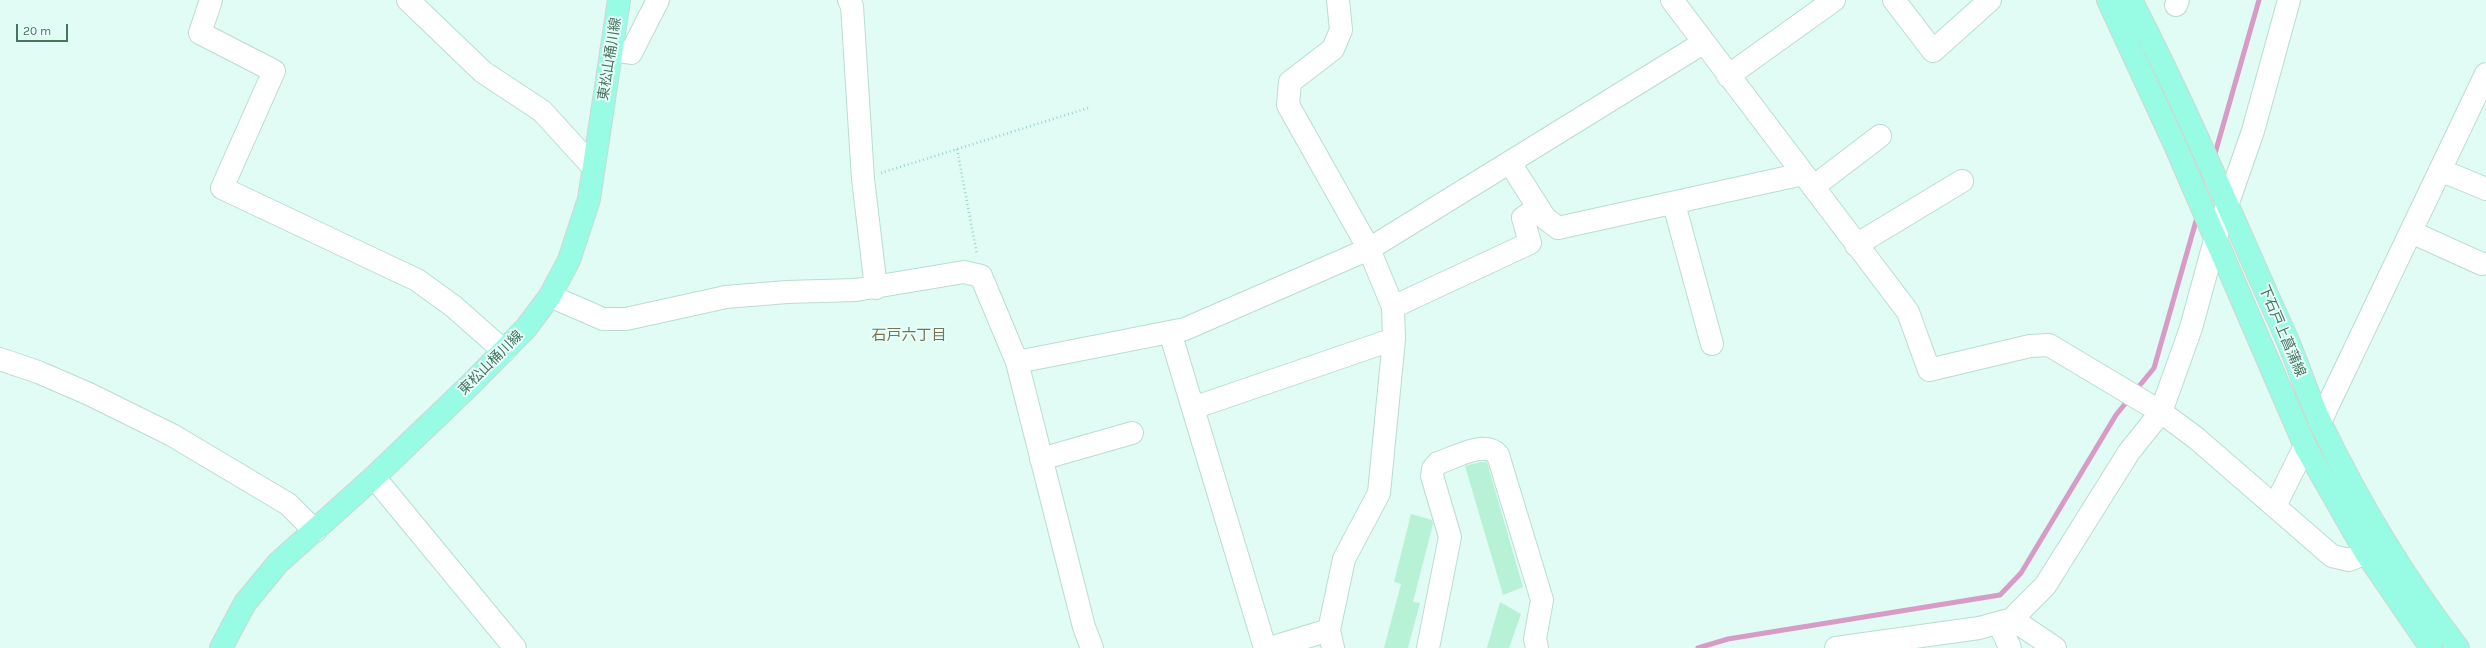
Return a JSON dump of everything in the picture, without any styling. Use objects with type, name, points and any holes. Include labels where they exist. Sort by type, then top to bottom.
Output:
[{"type":"main road","name":"東松山桶川線","points":[[221,648],[245,603],[278,563],[374,478],[526,328],[550,296],[570,260],[589,199],[612,50],[618,0]]},
{"type":"main road","name":"下石戸上菖蒲線","points":[[2108,0],[2305,446],[2376,548],[2431,648]]},
{"type":"main road","name":"下石戸上菖蒲線","points":[[2131,0],[2159,54],[2227,205],[2288,342],[2320,422],[2355,492],[2376,548],[2412,585],[2458,648]]},
{"type":"main road","points":[[2305,446],[2320,422]]},
{"type":"street","points":[[211,0],[200,33],[274,71],[222,188],[417,280],[453,306],[504,350]]},
{"type":"street","points":[[408,0],[483,72],[542,111],[594,167]]},
{"type":"street","points":[[612,50],[631,53],[658,0]]},
{"type":"street","points":[[849,0],[852,6],[863,179],[876,288]]},
{"type":"street","points":[[1270,648],[1331,639],[1344,559],[1379,493],[1394,339],[1393,307],[1369,249],[1288,105],[1290,82],[1333,50],[1341,30],[1338,0]]},
{"type":"street","points":[[1672,0],[1908,312],[1930,370],[2030,346],[2049,345],[2161,412],[2196,438],[2332,556],[2349,560],[2376,548]]},
{"type":"street","points":[[1728,76],[1834,0]]},
{"type":"street","points":[[1894,0],[1933,51],[1990,0]]},
{"type":"street","points":[[1836,648],[1932,642],[2006,621],[2045,586],[2129,452],[2161,412],[2191,328],[2215,240],[2253,131],[2289,0]]},
{"type":"street","points":[[1017,362],[1185,329],[1369,249],[1703,42]]},
{"type":"street","points":[[2320,422],[2440,170],[2483,87]]},
{"type":"street","points":[[1510,163],[1545,218],[1558,228],[1674,204],[1808,181],[1880,136]]},
{"type":"street","points":[[2440,170],[2486,189]]},
{"type":"street","points":[[1856,245],[1962,181]]},
{"type":"street","points":[[1674,204],[1712,344]]},
{"type":"street","points":[[1393,307],[1530,243],[1523,218],[1538,208]]},
{"type":"street","points":[[2411,232],[2482,264]]},
{"type":"street","points":[[550,296],[603,319],[626,319],[726,297],[876,288],[964,272],[981,276],[1017,362],[1084,628],[1092,648]]},
{"type":"street","points":[[1170,332],[1265,648]]},
{"type":"street","points":[[1193,408],[1394,339]]},
{"type":"street","points":[[0,359],[52,378],[172,435],[288,504],[315,531]]},
{"type":"street","points":[[1041,459],[1132,433]]},
{"type":"street","points":[[2275,506],[2305,446]]},
{"type":"street","points":[[1428,648],[1450,537],[1432,476],[1433,469],[1438,463],[1484,448],[1493,449],[1498,455],[1542,600],[1535,639],[1537,648]]},
{"type":"street","points":[[374,478],[515,648]]},
{"type":"street","points":[[2006,621],[2010,648]]},
{"type":"street","points":[[2006,621],[2055,648]]},
{"type":"path","points":[[863,179],[1088,108]]},
{"type":"path","points":[[957,150],[981,276]]},
{"type":"building","points":[[1480,462],[1487,462],[1523,587],[1503,595],[1465,466]]},
{"type":"building","points":[[1411,514],[1432,520],[1433,524],[1413,602],[1420,603],[1408,648],[1384,648],[1401,584],[1394,582]]},
{"type":"building","points":[[1500,602],[1521,614],[1509,648],[1487,648]]},
{"type":"waterway","points":[[2214,157],[2259,0]]},
{"type":"waterway","points":[[2136,390],[2154,368],[2198,214]]},
{"type":"waterway","points":[[1698,648],[1728,639],[2000,595],[2021,573],[2116,415],[2129,399]]},
{"type":"district","name":"石戸六丁目","points":[[909,336]]}]
